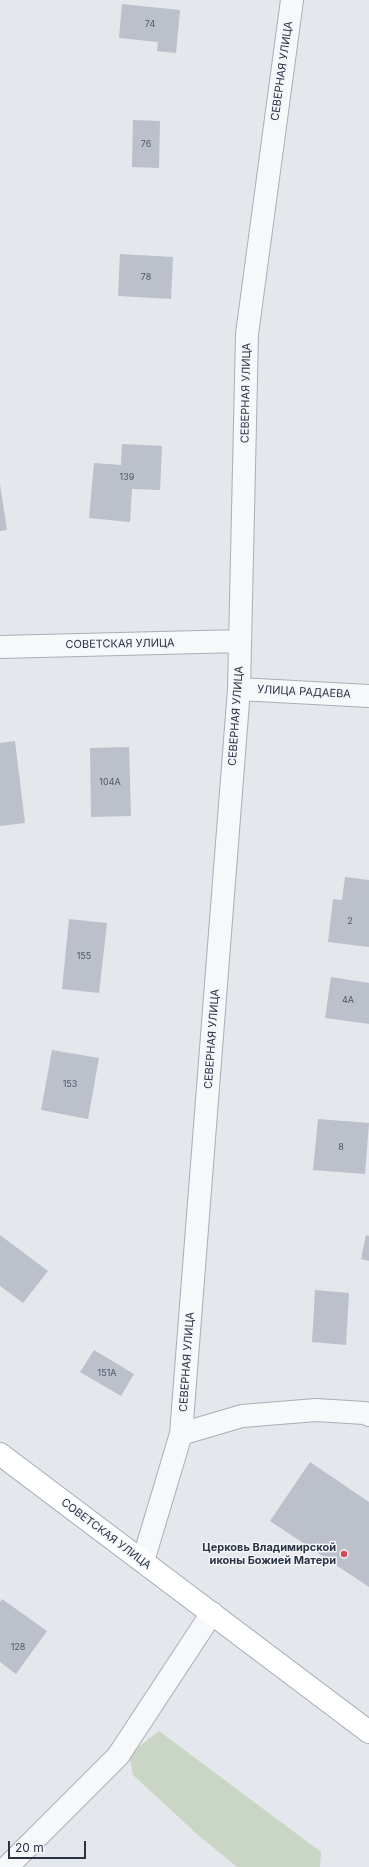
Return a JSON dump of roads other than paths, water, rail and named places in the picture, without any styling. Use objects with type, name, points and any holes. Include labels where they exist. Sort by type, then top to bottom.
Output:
[{"type":"main road","name":"СОВЕТСКАЯ УЛИЦА","points":[[0,1454],[369,1732]]},
{"type":"street","name":"СЕВЕРНАЯ УЛИЦА","points":[[143,1561],[181,1434],[239,689],[247,334],[292,0]]},
{"type":"street","name":"СОВЕТСКАЯ УЛИЦА","points":[[0,647],[240,641]]},
{"type":"street","name":"УЛИЦА РАДАЕВА","points":[[239,689],[369,696]]},
{"type":"street","points":[[181,1434],[242,1416],[316,1410],[366,1413],[369,1415]]},
{"type":"street","points":[[7,1867],[118,1756],[212,1613]]},
{"type":"place","name":"Церковь Владимирской иконы Божией Матери","points":[[344,1554]]}]
